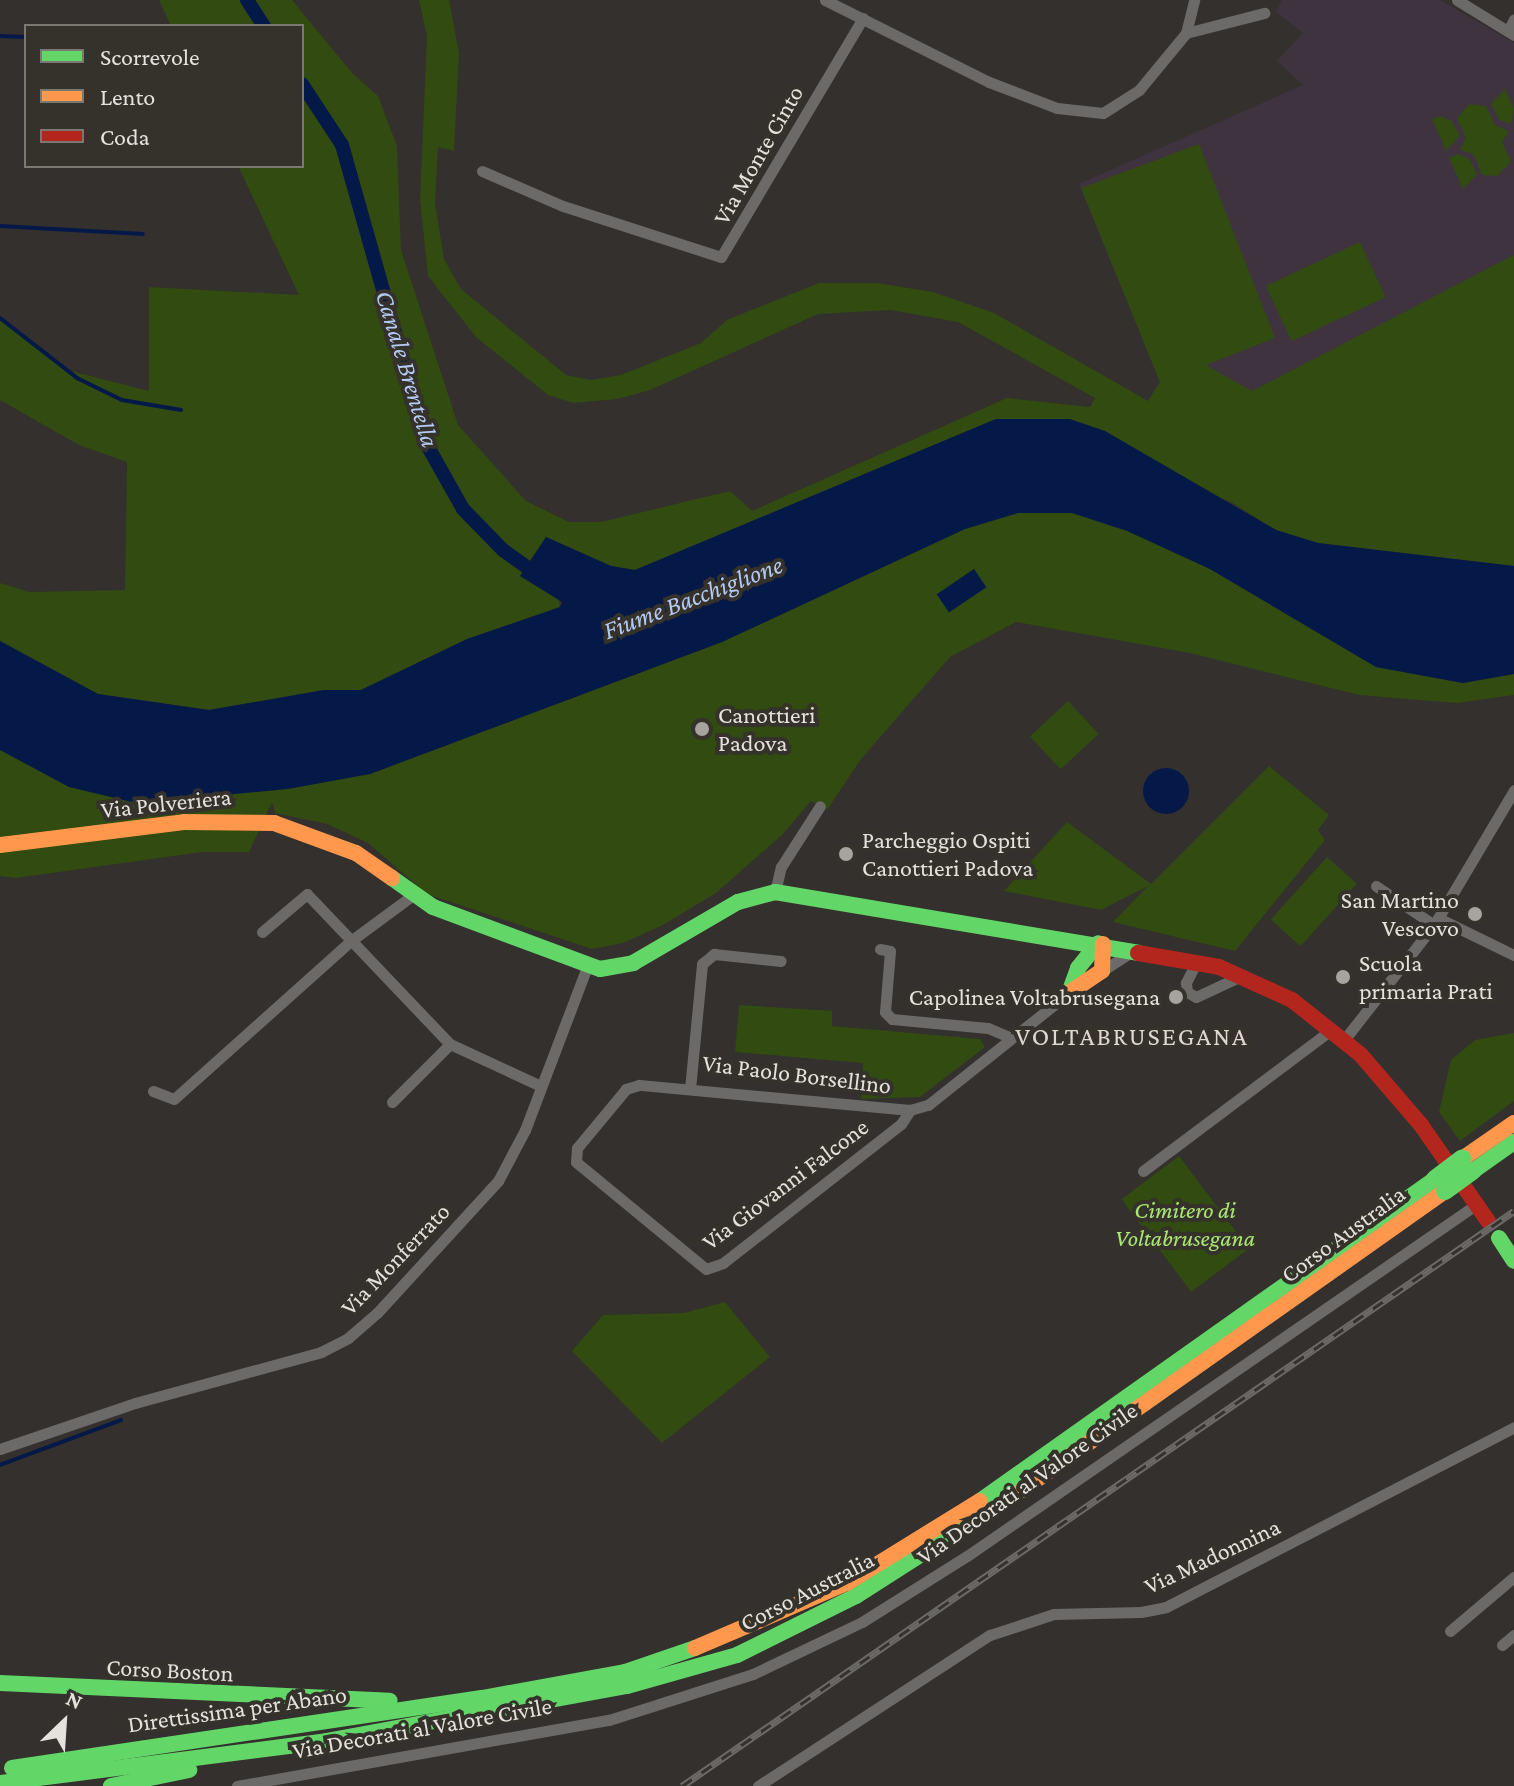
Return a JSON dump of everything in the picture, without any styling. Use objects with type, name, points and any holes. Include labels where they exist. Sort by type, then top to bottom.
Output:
[{"type":"main road","name":"Via Polveriera","points":[[0,845],[184,822],[274,823],[356,853],[413,895],[587,967],[614,969],[633,963],[738,902],[775,892],[1058,936]]},
{"type":"main road","points":[[1058,936],[1197,961],[1243,975],[1292,1000],[1338,1035],[1405,1104],[1488,1221]]},
{"type":"main road","points":[[1058,936],[1078,968]]},
{"type":"main road","points":[[1069,993],[1078,968],[1100,944]]},
{"type":"main road","points":[[1069,993],[1102,971],[1100,944]]},
{"type":"main road","name":"Corso Australia","points":[[0,1783],[326,1741],[627,1686],[737,1655],[856,1596],[967,1529],[1468,1165],[1514,1123]]},
{"type":"main road","name":"Corso Australia","points":[[1468,1165],[1514,1142]]},
{"type":"main road","name":"Corso Australia","points":[[482,1698],[625,1672],[737,1634],[847,1583],[960,1515],[1440,1185]]},
{"type":"main road","points":[[1499,1238],[1514,1261]]},
{"type":"main road","name":"Corso Boston","points":[[0,1683],[261,1699],[482,1698]]},
{"type":"main road","name":"Direttissima per Abano","points":[[0,1770],[482,1698]]},
{"type":"main road","points":[[111,1786],[326,1741]]},
{"type":"street","points":[[825,0],[847,5],[863,18],[989,82],[1057,108],[1103,113],[1139,90],[1186,33],[1194,0]]},
{"type":"street","points":[[1457,0],[1511,33],[1514,19]]},
{"type":"street","points":[[1186,33],[1264,13]]},
{"type":"street","name":"Via Monte Cinto","points":[[482,171],[563,206],[721,257],[863,18]]},
{"type":"street","points":[[1143,1171],[1338,1035],[1436,921],[1514,790]]},
{"type":"street","points":[[775,892],[781,867],[820,806]]},
{"type":"street","points":[[1376,886],[1436,921],[1514,955]]},
{"type":"street","points":[[262,932],[307,894],[450,1044],[541,1086]]},
{"type":"street","points":[[153,1091],[174,1099],[352,940],[413,895]]},
{"type":"street","points":[[880,949],[890,951],[885,1012],[892,1019],[988,1028],[1011,1038]]},
{"type":"street","points":[[1102,971],[1134,950]]},
{"type":"street","name":"Via Paolo Borsellino","points":[[781,961],[714,954],[702,964],[690,1089],[910,1110]]},
{"type":"street","points":[[1197,961],[1186,983],[1187,992],[1196,997],[1243,975]]},
{"type":"street","name":"Via Monferrato","points":[[0,1449],[135,1403],[321,1352],[348,1338],[377,1313],[498,1181],[541,1086],[587,967]]},
{"type":"street","name":"Via Giovanni Falcone","points":[[690,1089],[639,1085],[626,1089],[577,1148],[576,1162],[706,1269],[723,1263],[901,1124],[910,1110],[928,1105],[1069,993]]},
{"type":"street","points":[[392,1102],[450,1044]]},
{"type":"street","name":"Via Decorati al Valore Civile","points":[[237,1786],[609,1720],[753,1674],[862,1622],[967,1556],[1477,1204]]},
{"type":"street","name":"Via Madonnina","points":[[758,1786],[990,1635],[1054,1614],[1166,1607],[1514,1427]]},
{"type":"street","points":[[1450,1631],[1514,1577]]},
{"type":"street","points":[[1502,1645],[1514,1635]]},
{"type":"shaded area","points":[[1282,0],[1440,0],[1514,43],[1514,300],[1356,466],[1148,401],[1160,382],[1079,184],[1303,85],[1277,61],[1303,33],[1276,12]]},
{"type":"green space","points":[[159,0],[292,0],[352,73],[378,96],[397,146],[401,250],[458,425],[526,501],[569,522],[601,522],[730,491],[752,511],[1007,398],[1090,407],[1095,398],[958,322],[891,310],[818,314],[650,390],[618,399],[573,403],[548,395],[476,337],[428,276],[420,199],[427,36],[419,0],[449,0],[459,53],[454,151],[438,147],[435,203],[444,259],[461,289],[566,375],[591,380],[621,375],[701,343],[727,320],[819,283],[877,283],[933,292],[994,313],[1148,401],[1160,382],[1081,188],[1199,144],[1275,338],[1206,365],[1252,391],[1514,255],[1514,566],[1318,543],[1276,530],[1231,502],[996,419],[635,570],[611,566],[546,537],[560,607],[467,639],[361,690],[324,690],[209,710],[98,694],[0,641],[0,583],[29,592],[125,590],[127,462],[79,445],[0,400],[0,318],[67,370],[149,391],[149,287],[299,295],[239,168],[304,168],[304,24],[170,24]]},
{"type":"green space","points":[[1505,89],[1514,109],[1511,124],[1499,120],[1491,104]]},
{"type":"green space","points":[[1469,104],[1486,106],[1495,125],[1509,131],[1502,142],[1511,162],[1497,176],[1482,175],[1473,154],[1460,150],[1466,138],[1457,118]]},
{"type":"green space","points":[[1441,116],[1452,121],[1460,136],[1446,151],[1432,119]]},
{"type":"green space","points":[[1458,154],[1469,159],[1477,174],[1463,189],[1449,158]]},
{"type":"green space","points":[[1360,242],[1386,297],[1292,341],[1266,286]]},
{"type":"green space","name":"Canottieri Padova","points":[[1018,513],[1072,513],[1127,530],[1210,569],[1376,667],[1462,683],[1514,674],[1514,695],[1457,703],[1359,695],[1190,653],[1016,622],[950,657],[861,759],[827,810],[811,801],[782,835],[716,893],[663,925],[623,943],[592,949],[427,894],[368,843],[327,824],[275,813],[272,802],[249,852],[202,852],[16,878],[0,876],[0,750],[204,798],[370,774],[722,642],[965,529]]},
{"type":"green space","points":[[1068,701],[1099,734],[1061,769],[1030,736]]},
{"type":"green space","points":[[1269,766],[1329,815],[1318,830],[1325,840],[1235,951],[1113,922],[1148,886],[1101,910],[1004,891],[1067,822],[1151,884]]},
{"type":"green space","points":[[1327,857],[1357,884],[1301,946],[1271,919]]},
{"type":"green space","points":[[739,1005],[832,1011],[832,1026],[980,1039],[985,1047],[920,1097],[861,1099],[863,1063],[735,1052]]},
{"type":"green space","points":[[1514,1033],[1514,1101],[1460,1141],[1439,1112],[1451,1060],[1475,1040]]},
{"type":"green space","name":"Cimitero di Voltabrusegana","points":[[1179,1156],[1249,1249],[1191,1292],[1121,1199]]},
{"type":"green space","points":[[725,1302],[770,1357],[662,1443],[572,1351],[603,1315],[684,1313]]},
{"type":"water","name":"Fiume Bacchiglione","points":[[996,419],[1070,419],[1105,431],[1276,530],[1318,543],[1514,566],[1514,674],[1463,683],[1376,667],[1210,569],[1127,531],[1072,513],[1018,513],[965,529],[722,642],[370,774],[288,789],[136,803],[69,787],[0,750],[0,641],[98,694],[209,710],[324,690],[361,690],[467,639],[560,607],[562,602],[520,576],[546,537],[611,566],[635,570]]},
{"type":"water","points":[[974,569],[986,587],[949,612],[937,594]]},
{"type":"water","points":[[1166,768],[1175,769],[1182,775],[1188,782],[1188,800],[1182,807],[1175,813],[1166,814],[1157,813],[1150,807],[1144,800],[1143,791],[1144,782],[1150,775],[1157,769]]},
{"type":"waterway","name":"Canale Brentella","points":[[247,0],[263,24]]},
{"type":"waterway","points":[[0,36],[24,37]]},
{"type":"waterway","name":"Canale Brentella","points":[[304,87],[342,145],[427,445],[463,509],[503,550],[542,578]]},
{"type":"waterway","points":[[0,226],[143,234]]},
{"type":"waterway","points":[[0,318],[77,378],[122,400],[181,410]]},
{"type":"waterway","points":[[0,1465],[121,1420]]},
{"type":"railway","points":[[682,1786],[1514,1211]]},
{"type":"traffic: fast","points":[[392,878],[433,907],[600,969],[633,963],[738,902],[775,892],[1138,953]]},
{"type":"traffic: fast","points":[[1069,993],[1078,968],[1098,943]]},
{"type":"traffic: fast","points":[[1473,1171],[1514,1142]]},
{"type":"traffic: fast","points":[[1435,1179],[1462,1159]]},
{"type":"traffic: fast","points":[[1445,1191],[1473,1171]]},
{"type":"traffic: fast","points":[[980,1501],[1435,1179]]},
{"type":"traffic: fast","points":[[1499,1238],[1514,1261]]},
{"type":"traffic: fast","points":[[0,1783],[326,1741],[627,1686],[737,1655],[856,1596],[1022,1490]]},
{"type":"traffic: fast","points":[[12,1768],[482,1698],[625,1672],[695,1648]]},
{"type":"traffic: fast","points":[[0,1683],[390,1701]]},
{"type":"traffic: fast","points":[[111,1786],[189,1770]]},
{"type":"traffic: slow","points":[[0,845],[184,822],[274,823],[356,853],[392,878]]},
{"type":"traffic: slow","points":[[1069,993],[1102,971],[1103,944]]},
{"type":"traffic: slow","points":[[1462,1159],[1514,1123]]},
{"type":"traffic: slow","points":[[1022,1490],[1445,1191]]},
{"type":"traffic: slow","points":[[695,1648],[847,1583],[980,1501]]},
{"type":"traffic: jam","points":[[1138,953],[1219,967],[1292,1000],[1360,1054],[1421,1125],[1488,1221]]},
{"type":"place","name":"Canottieri Padova","points":[[702,729]]},
{"type":"place","name":"Parcheggio Ospiti Canottieri Padova","points":[[846,854]]},
{"type":"place","name":"San Martino Vescovo","points":[[1475,914]]},
{"type":"place","name":"Scuola primaria Prati","points":[[1343,977]]},
{"type":"place","name":"Capolinea Voltabrusegana","points":[[1176,997]]},
{"type":"district","name":"VOLTABRUSEGANA","points":[[1132,1037]]}]
